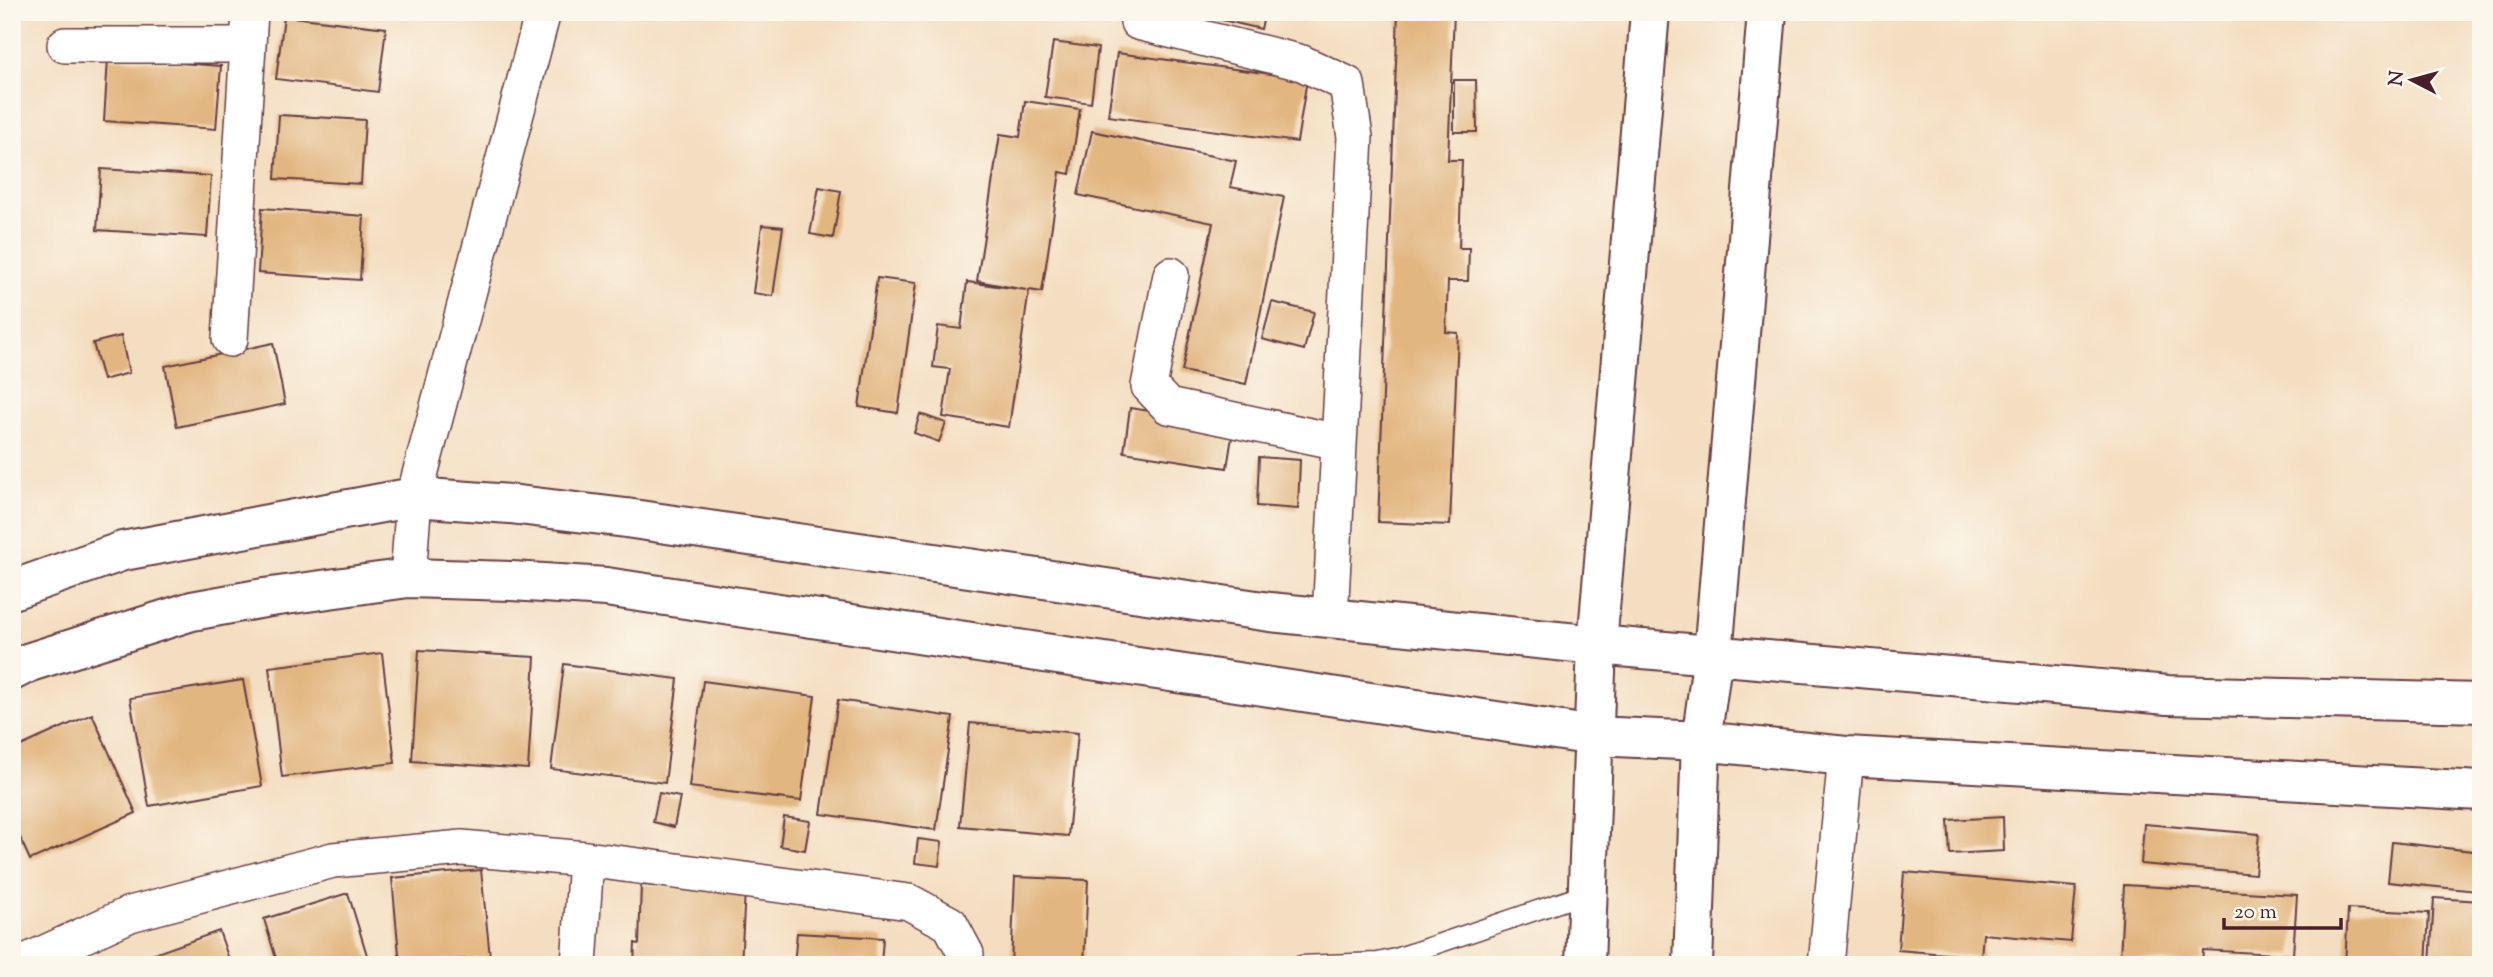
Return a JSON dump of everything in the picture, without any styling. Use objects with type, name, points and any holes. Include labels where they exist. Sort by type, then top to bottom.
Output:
[{"type":"street","points":[[408,578],[414,496],[543,12]]},
{"type":"street","points":[[1585,965],[1597,645],[1650,12]]},
{"type":"street","points":[[1693,965],[1701,741],[1713,655],[1768,12]]},
{"type":"street","points":[[1138,22],[1302,64],[1346,84],[1355,137],[1330,618]]},
{"type":"street","points":[[65,45],[249,28],[230,339]]},
{"type":"street","points":[[1171,275],[1150,386],[1168,406],[1339,442]]},
{"type":"street","points":[[12,590],[123,551],[414,496],[626,517],[1256,610],[1597,645],[2168,695],[2481,703]]},
{"type":"street","points":[[12,671],[30,662],[191,611],[408,578],[512,581],[606,587],[1595,736],[1701,741],[1846,756],[2481,791]]},
{"type":"street","points":[[1826,965],[1846,756]]},
{"type":"street","points":[[19,965],[130,914],[333,860],[462,848],[586,859],[909,902],[950,924],[966,954],[966,965]]},
{"type":"street","points":[[579,965],[586,859]]},
{"type":"lane","points":[[1301,965],[1396,961],[1588,893]]},
{"type":"building","points":[[1188,12],[1265,12],[1261,29]]},
{"type":"building","points":[[1297,12],[1324,12],[1323,19]]},
{"type":"building","points":[[1398,12],[1454,12],[1448,160],[1462,160],[1459,248],[1469,248],[1468,281],[1448,281],[1446,332],[1458,333],[1450,525],[1378,522]]},
{"type":"building","points":[[284,16],[386,28],[378,92],[276,79]]},
{"type":"building","points":[[1053,42],[1098,48],[1091,103],[1045,97]]},
{"type":"building","points":[[1117,53],[1307,79],[1297,142],[1108,116]]},
{"type":"building","points":[[108,58],[221,66],[216,129],[104,121]]},
{"type":"building","points":[[1454,80],[1476,80],[1477,132],[1454,132]]},
{"type":"building","points":[[1025,101],[1080,109],[1070,174],[1060,172],[1042,292],[1029,290],[1009,427],[943,417],[950,369],[933,367],[938,326],[961,329],[967,282],[1026,290],[977,281],[1000,134],[1020,137]]},
{"type":"building","points":[[279,115],[365,120],[361,184],[275,179]]},
{"type":"building","points":[[1092,131],[1236,161],[1230,187],[1284,197],[1246,384],[1182,371],[1213,223],[1078,195]]},
{"type":"building","points":[[101,169],[211,176],[207,237],[97,230]]},
{"type":"building","points":[[819,187],[841,191],[833,238],[810,234]]},
{"type":"building","points":[[262,208],[364,216],[360,280],[258,273]]},
{"type":"building","points":[[762,225],[783,227],[773,296],[753,293]]},
{"type":"building","points":[[877,278],[916,283],[898,413],[859,407]]},
{"type":"building","points":[[1272,302],[1314,312],[1304,350],[1262,339]]},
{"type":"building","points":[[121,336],[129,373],[103,380],[93,343]]},
{"type":"building","points":[[273,343],[285,404],[177,427],[165,366]]},
{"type":"building","points":[[1130,408],[1234,424],[1227,468],[1124,452]]},
{"type":"building","points":[[920,414],[946,423],[939,442],[914,433]]},
{"type":"building","points":[[1259,457],[1300,460],[1298,509],[1257,506]]},
{"type":"building","points":[[419,650],[535,657],[528,769],[412,761]]},
{"type":"building","points":[[382,653],[395,763],[282,777],[269,667]]},
{"type":"building","points":[[564,664],[678,679],[665,783],[551,769]]},
{"type":"building","points":[[243,680],[262,786],[149,806],[130,698]]},
{"type":"building","points":[[703,681],[815,696],[801,801],[689,787]]},
{"type":"building","points":[[838,700],[953,717],[936,830],[821,814]]},
{"type":"building","points":[[92,714],[136,813],[30,860],[12,820],[12,750]]},
{"type":"building","points":[[970,723],[1078,733],[1068,836],[960,826]]},
{"type":"building","points":[[659,793],[680,797],[674,827],[653,822]]},
{"type":"building","points":[[784,817],[810,821],[805,850],[780,846]]},
{"type":"building","points":[[2003,817],[2004,851],[1950,854],[1948,820]]},
{"type":"building","points":[[2144,824],[2259,834],[2255,874],[2141,864]]},
{"type":"building","points":[[918,839],[942,842],[939,866],[915,863]]},
{"type":"building","points":[[2392,842],[2481,852],[2477,891],[2388,882]]},
{"type":"building","points":[[481,870],[490,957],[400,965],[392,878]]},
{"type":"building","points":[[1904,872],[2076,887],[2071,942],[1983,934],[1981,957],[1898,950]]},
{"type":"building","points":[[1015,877],[1088,880],[1084,965],[1011,965]]},
{"type":"building","points":[[641,885],[745,889],[741,965],[634,965],[635,943],[639,944]]},
{"type":"building","points":[[2124,885],[2297,895],[2293,955],[2203,950],[2202,964],[2120,958]]},
{"type":"building","points":[[348,893],[370,965],[278,965],[264,919]]},
{"type":"building","points":[[2434,898],[2481,901],[2481,965],[2430,965]]},
{"type":"building","points":[[2348,909],[2429,913],[2426,965],[2345,965]]},
{"type":"building","points":[[219,931],[231,965],[139,965],[137,960]]},
{"type":"building","points":[[797,933],[883,938],[881,965],[794,965]]}]
